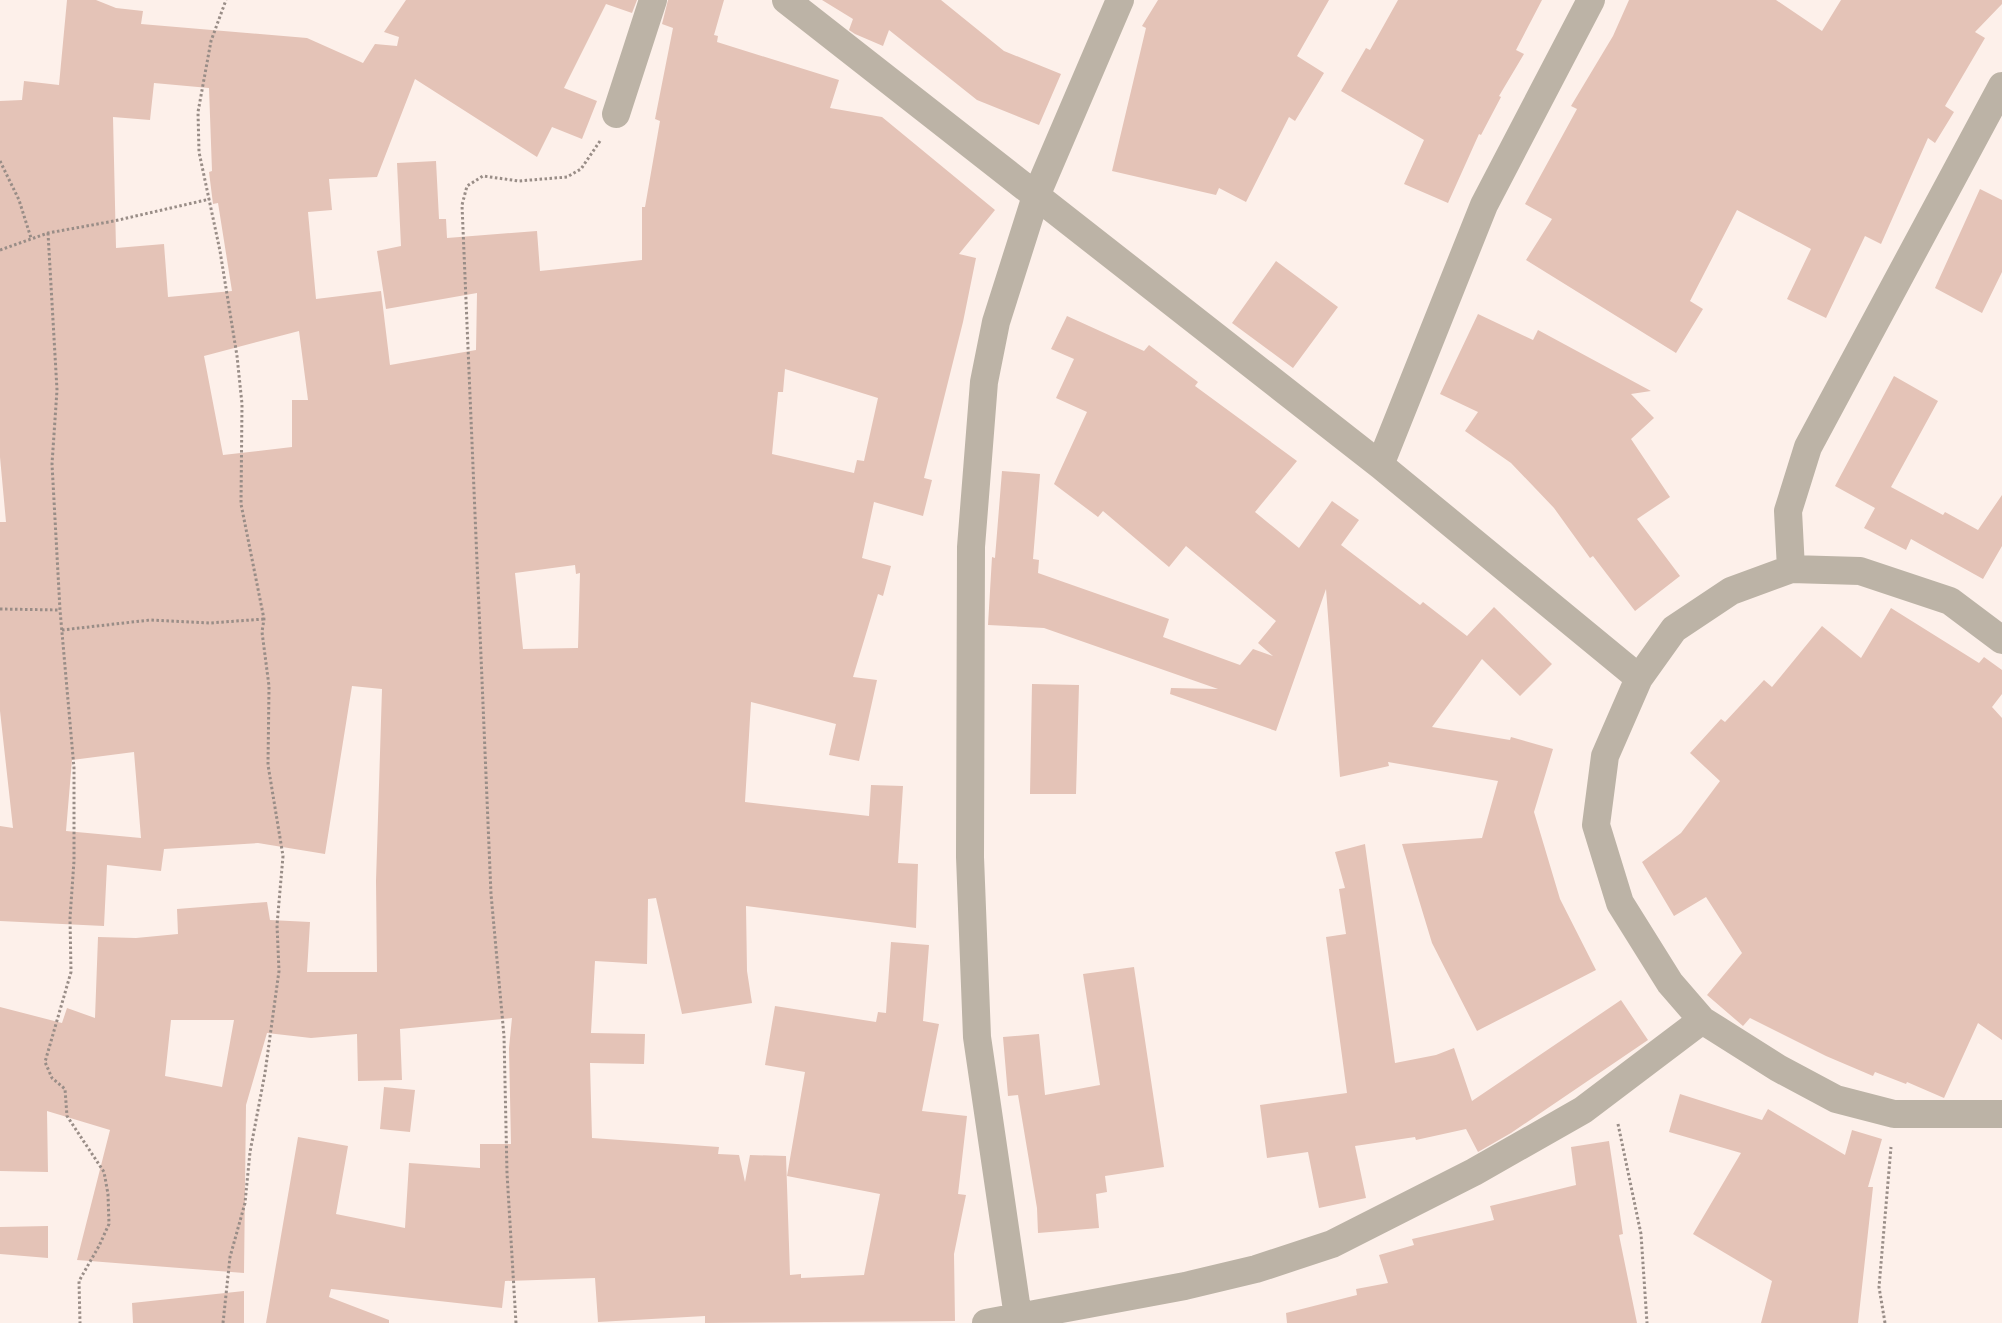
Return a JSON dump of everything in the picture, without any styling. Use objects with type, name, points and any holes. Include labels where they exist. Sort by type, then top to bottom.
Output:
[{"type":"street","points":[[616,114],[653,0]]},
{"type":"street","points":[[786,0],[1380,465],[1639,678]]},
{"type":"street","points":[[1018,1317],[977,1038],[970,847],[971,547],[984,382],[996,322],[1036,196],[1120,0]]},
{"type":"street","points":[[1380,465],[1484,205],[1591,0]]},
{"type":"street","points":[[1790,569],[1788,511],[1808,447],[2002,86]]},
{"type":"street","points":[[2002,640],[1950,601],[1860,571],[1790,569],[1731,591],[1674,629],[1639,678],[1605,756],[1596,825],[1620,903],[1670,983],[1702,1020],[1778,1068],[1836,1099],[1894,1114],[2002,1114]]},
{"type":"street","points":[[986,1323],[1185,1286],[1256,1270],[1332,1244],[1474,1172],[1583,1110],[1702,1020]]},
{"type":"path","points":[[223,1323],[230,1257],[245,1203],[250,1152],[265,1073],[279,972],[277,925],[283,856],[268,765],[269,686],[262,632],[264,620],[241,504],[242,404],[240,385],[220,251],[200,152],[198,112],[211,41],[226,0]]},
{"type":"path","points":[[516,1323],[507,1173],[504,1036],[491,894],[462,205],[467,186],[483,176],[520,181],[567,177],[581,169],[616,114]]},
{"type":"path","points":[[0,161],[19,200],[31,238]]},
{"type":"path","points":[[0,250],[48,233],[114,221],[210,199]]},
{"type":"path","points":[[48,233],[57,390],[52,464],[60,610],[74,768],[74,861],[70,918],[71,972],[45,1062],[52,1078],[66,1089],[67,1116],[104,1172],[108,1194],[109,1224],[79,1281],[80,1323]]},
{"type":"path","points":[[0,609],[60,610]]},
{"type":"path","points":[[62,630],[150,620],[210,623],[264,620]]},
{"type":"path","points":[[1609,1091],[1619,1128],[1641,1234],[1647,1323]]},
{"type":"path","points":[[1885,1323],[1880,1288],[1894,1114]]},
{"type":"building","points":[[67,0],[96,0],[116,8],[143,11],[141,24],[307,38],[363,63],[375,44],[397,46],[399,37],[384,32],[406,0],[637,0],[632,13],[606,4],[564,88],[597,101],[582,139],[552,127],[537,157],[415,79],[377,177],[329,179],[332,210],[308,212],[316,299],[381,291],[390,365],[476,350],[477,293],[386,309],[377,251],[401,246],[397,163],[436,161],[439,219],[446,219],[447,238],[537,231],[540,271],[642,260],[642,207],[645,207],[660,121],[655,119],[673,28],[662,24],[668,0],[724,0],[714,35],[718,36],[717,42],[839,80],[830,108],[882,117],[995,210],[959,254],[976,258],[963,322],[924,478],[932,480],[923,516],[874,502],[862,558],[891,566],[883,596],[878,594],[853,677],[877,680],[859,761],[829,755],[836,724],[751,702],[745,802],[869,816],[871,785],[903,786],[898,863],[918,864],[916,928],[746,906],[747,971],[752,1003],[682,1014],[656,898],[648,899],[647,964],[595,961],[591,1033],[645,1034],[644,1064],[590,1063],[592,1138],[719,1147],[718,1154],[739,1155],[745,1182],[750,1155],[786,1156],[790,1275],[801,1274],[801,1278],[864,1275],[880,1194],[787,1176],[805,1072],[765,1065],[775,1006],[876,1022],[878,1012],[886,1013],[891,942],[929,945],[923,1021],[939,1024],[922,1111],[967,1116],[958,1194],[966,1195],[954,1254],[955,1321],[705,1323],[705,1316],[598,1322],[595,1278],[505,1281],[502,1308],[331,1289],[329,1297],[389,1320],[389,1323],[266,1323],[298,1137],[348,1146],[336,1214],[405,1228],[409,1163],[480,1168],[480,1144],[511,1144],[509,1048],[512,1018],[400,1029],[402,1080],[358,1081],[357,1034],[311,1038],[267,1033],[246,1105],[244,1273],[77,1260],[110,1130],[47,1111],[48,1172],[0,1171],[0,1007],[62,1023],[67,1008],[95,1018],[98,937],[136,938],[178,934],[177,909],[267,902],[270,920],[310,922],[307,972],[377,972],[376,881],[382,689],[352,686],[325,854],[258,843],[164,849],[161,871],[107,865],[104,926],[0,921],[0,826],[13,828],[0,711],[0,522],[6,522],[0,457],[0,101],[22,100],[24,81],[59,85]],"holes":[[[154,83],[209,88],[212,171],[209,172],[213,204],[218,203],[232,291],[168,297],[164,244],[116,248],[113,117],[150,120]],[[299,331],[308,400],[292,400],[292,447],[223,455],[204,356]],[[785,369],[878,398],[864,461],[857,460],[854,473],[772,454],[778,392],[783,392]],[[575,565],[576,574],[580,573],[578,648],[523,649],[515,573]],[[134,752],[141,838],[66,831],[72,760]],[[171,1020],[234,1020],[222,1087],[165,1076]]]},
{"type":"building","points":[[822,0],[941,0],[1004,51],[1061,74],[1039,125],[977,100],[889,30],[883,46],[855,34],[849,30],[853,19]]},
{"type":"building","points":[[1158,0],[1329,0],[1297,56],[1324,73],[1295,121],[1289,117],[1246,202],[1219,188],[1216,195],[1112,171],[1146,28],[1142,26]]},
{"type":"building","points":[[1398,0],[1542,0],[1516,50],[1524,54],[1499,96],[1501,97],[1481,135],[1479,134],[1448,203],[1404,184],[1424,140],[1341,91],[1366,48],[1370,50]]},
{"type":"building","points":[[1629,0],[1776,0],[1822,31],[1841,0],[2002,0],[2002,4],[1975,32],[1985,38],[1945,106],[1954,112],[1935,143],[1928,138],[1881,244],[1865,236],[1826,318],[1787,299],[1811,249],[1737,210],[1690,301],[1703,309],[1676,353],[1526,260],[1552,219],[1525,204],[1577,109],[1571,106],[1613,36]]},
{"type":"building","points":[[1980,189],[2002,200],[2002,272],[1982,313],[1935,288]]},
{"type":"building","points":[[1276,261],[1338,307],[1293,368],[1232,323]]},
{"type":"building","points":[[1478,314],[1533,340],[1538,330],[1651,391],[1631,394],[1654,418],[1631,439],[1670,497],[1637,519],[1680,576],[1635,611],[1593,556],[1590,558],[1554,508],[1511,463],[1465,431],[1478,412],[1440,394]]},
{"type":"building","points":[[1067,316],[1144,351],[1149,345],[1198,382],[1195,386],[1297,461],[1255,512],[1299,548],[1332,501],[1359,520],[1341,545],[1420,605],[1423,602],[1467,636],[1494,607],[1552,664],[1520,696],[1482,659],[1432,727],[1510,740],[1511,737],[1553,749],[1534,812],[1560,899],[1596,970],[1477,1031],[1432,943],[1402,844],[1482,838],[1498,781],[1388,762],[1389,766],[1340,777],[1326,589],[1276,731],[1170,694],[1171,688],[1218,689],[1044,628],[988,625],[992,557],[995,558],[1002,471],[1040,474],[1033,559],[1039,560],[1038,573],[1169,619],[1163,637],[1240,665],[1253,649],[1273,656],[1258,643],[1276,621],[1186,546],[1169,567],[1103,511],[1098,517],[1054,484],[1087,412],[1056,398],[1074,359],[1051,349]]},
{"type":"building","points":[[1894,376],[1938,401],[1891,487],[1943,515],[1945,512],[1978,530],[2002,495],[2002,546],[1983,579],[1911,539],[1906,550],[1864,528],[1875,508],[1835,486]]},
{"type":"building","points":[[1891,608],[1979,663],[1984,657],[2002,670],[2002,694],[1992,707],[2002,718],[2002,1040],[1978,1023],[1944,1098],[1907,1082],[1906,1084],[1875,1072],[1873,1076],[1826,1056],[1750,1018],[1743,1026],[1707,995],[1742,953],[1706,897],[1674,916],[1642,862],[1681,833],[1720,781],[1690,753],[1721,719],[1725,722],[1764,680],[1772,687],[1822,626],[1861,658]]},
{"type":"building","points":[[1032,684],[1079,685],[1076,794],[1030,794]]},
{"type":"building","points":[[1365,844],[1395,1063],[1436,1055],[1454,1048],[1472,1101],[1621,1000],[1648,1040],[1511,1133],[1478,1152],[1466,1129],[1416,1140],[1415,1137],[1355,1146],[1366,1198],[1319,1208],[1308,1152],[1267,1158],[1260,1105],[1347,1093],[1326,937],[1346,934],[1339,889],[1345,888],[1335,852]]},
{"type":"building","points":[[1134,967],[1164,1167],[1105,1176],[1107,1192],[1096,1194],[1099,1228],[1038,1233],[1037,1208],[1018,1095],[1008,1096],[1003,1037],[1039,1034],[1045,1095],[1100,1085],[1083,974]]},
{"type":"building","points":[[384,1087],[415,1090],[410,1132],[380,1129]]},
{"type":"building","points":[[1680,1094],[1762,1120],[1768,1109],[1845,1155],[1852,1130],[1882,1139],[1868,1187],[1873,1187],[1858,1323],[1761,1323],[1772,1281],[1693,1234],[1741,1153],[1669,1132]]},
{"type":"building","points":[[1609,1141],[1623,1234],[1619,1235],[1637,1323],[1287,1323],[1286,1313],[1357,1295],[1356,1289],[1388,1283],[1379,1255],[1414,1245],[1412,1239],[1494,1220],[1490,1206],[1576,1185],[1571,1147]]},
{"type":"building","points":[[48,1226],[48,1258],[0,1254],[0,1227]]},
{"type":"building","points":[[244,1291],[244,1323],[133,1323],[132,1303]]}]
